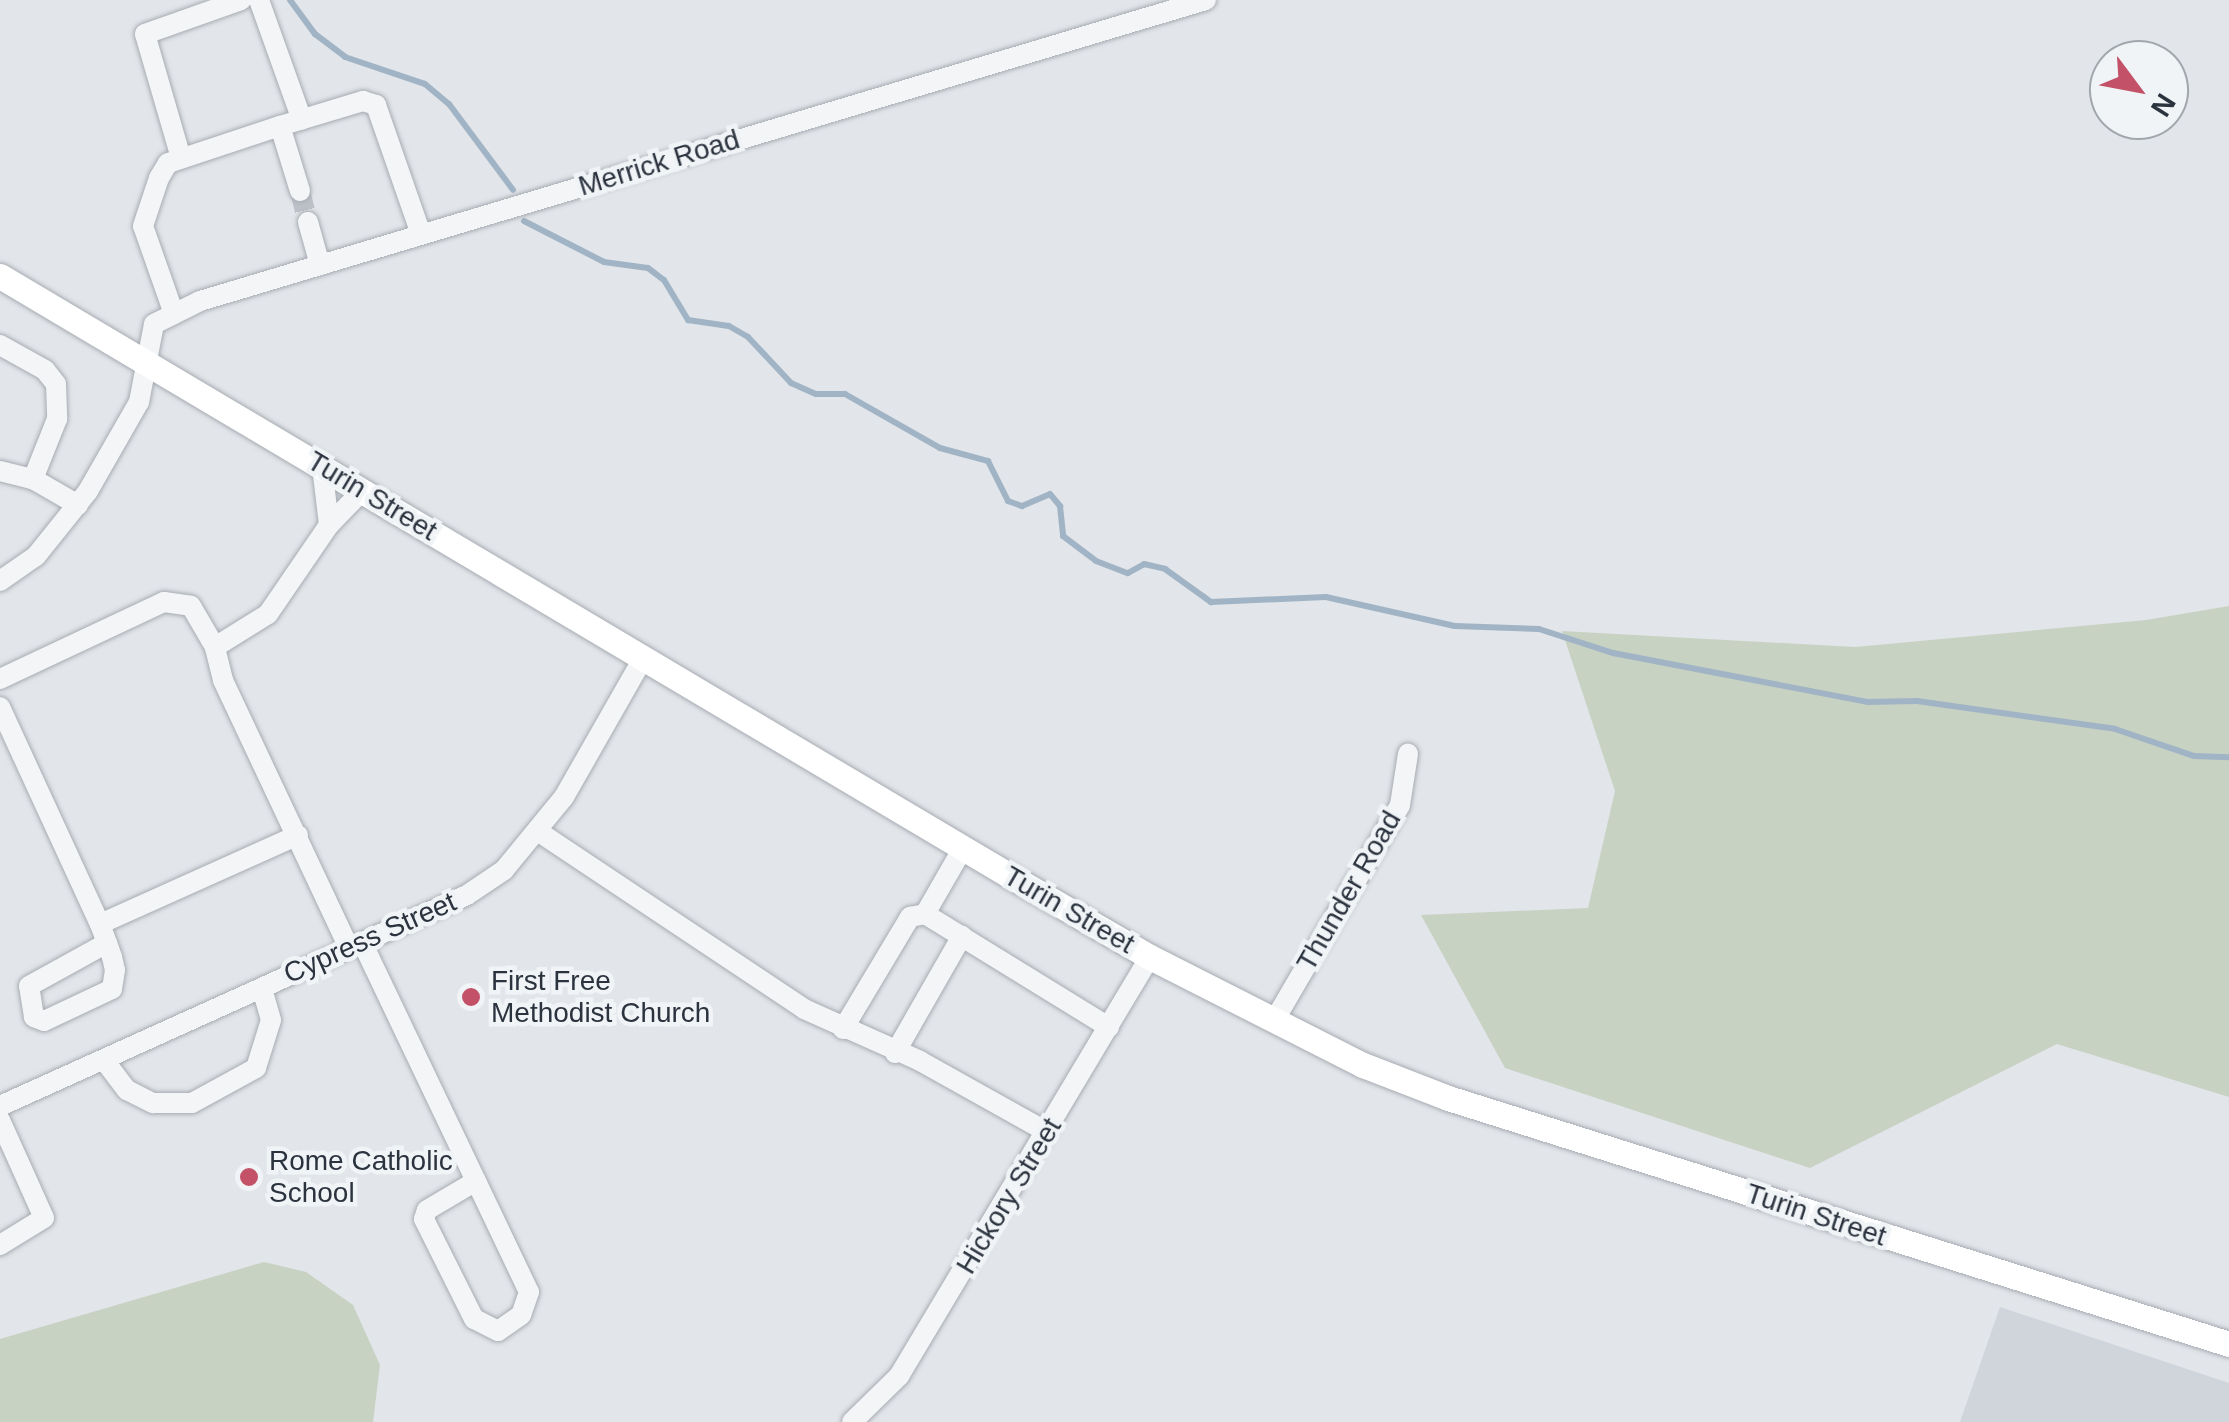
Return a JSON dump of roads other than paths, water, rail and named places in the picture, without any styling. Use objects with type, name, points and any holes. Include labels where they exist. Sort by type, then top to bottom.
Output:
[{"type":"main road","name":"Turin Street","points":[[0,276],[963,848],[1150,957],[1274,1021],[1448,1098],[2229,1344]]},
{"type":"street","points":[[0,581],[36,556],[78,505],[139,402],[154,324],[174,314],[143,226],[174,160],[145,34],[241,0]]},
{"type":"street","points":[[259,0],[302,120]]},
{"type":"street","name":"Merrick Road","points":[[174,314],[421,234],[1206,0]]},
{"type":"street","points":[[174,160],[363,101],[376,105],[421,234]]},
{"type":"street","points":[[280,126],[300,191]]},
{"type":"street","points":[[308,222],[320,265]]},
{"type":"street","points":[[0,345],[45,370],[56,384],[57,419],[37,456],[33,479]]},
{"type":"street","points":[[322,466],[329,525]]},
{"type":"street","points":[[0,470],[33,479],[78,505]]},
{"type":"street","points":[[215,648],[268,614],[329,525],[363,490]]},
{"type":"street","points":[[0,679],[164,602],[191,606],[215,648],[224,680],[298,835],[476,1181],[529,1292],[521,1316],[498,1330],[474,1319],[424,1218],[427,1210],[476,1181]]},
{"type":"street","name":"Cypress Street","points":[[0,1106],[467,895],[504,870],[539,832],[644,657]]},
{"type":"street","points":[[0,707],[104,933],[115,970],[112,989],[44,1021],[34,1017],[29,986],[104,933],[298,835]]},
{"type":"street","name":"Thunder Road","points":[[1274,1021],[1400,805],[1408,754]]},
{"type":"street","points":[[539,832],[843,1029],[1047,1132]]},
{"type":"street","points":[[924,914],[963,848]]},
{"type":"street","points":[[843,1029],[910,916],[924,914],[1109,1027]]},
{"type":"street","points":[[894,1053],[962,936]]},
{"type":"street","name":"Hickory Street","points":[[852,1422],[899,1376],[1150,957]]},
{"type":"street","points":[[104,1060],[127,1090],[153,1103],[192,1102],[256,1068],[271,1020],[262,988]]},
{"type":"street","points":[[0,1120],[44,1218],[0,1245]]},
{"type":"street","points":[[0,1175],[20,1165]]},
{"type":"waterway","points":[[290,0],[315,34],[345,57],[425,84],[449,104],[513,190]]},
{"type":"waterway","points":[[524,221],[604,262],[648,268],[664,280],[688,320],[729,326],[748,337],[791,383],[816,394],[845,394],[940,448],[988,461],[1008,501],[1022,506],[1050,494],[1060,506],[1063,536],[1096,561],[1128,573],[1144,564],[1165,569],[1211,602],[1326,597],[1455,626],[1539,629],[1613,653],[1868,702],[1917,701],[2115,729],[2194,756],[2229,757]]},
{"type":"tunnel","points":[[300,191],[308,222]]},
{"type":"place","name":"First Free Methodist Church","points":[[471,997]]},
{"type":"place","name":"Rome Catholic School","points":[[249,1177]]}]
